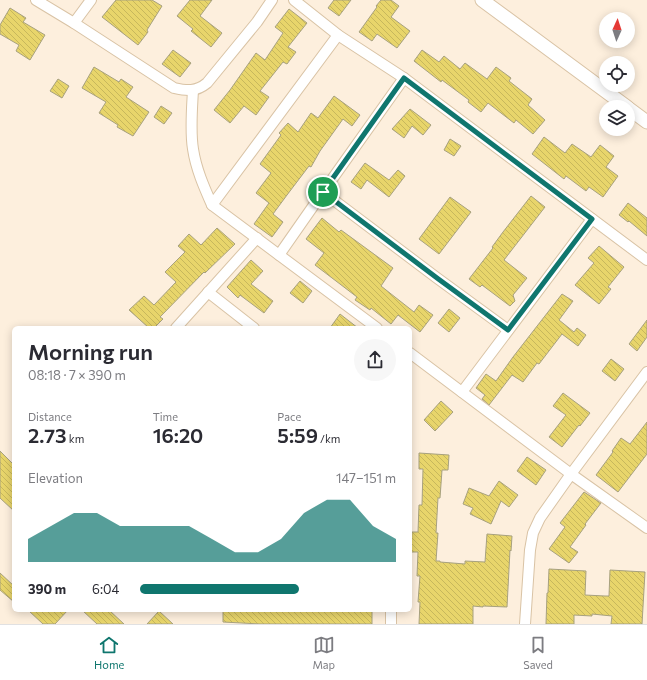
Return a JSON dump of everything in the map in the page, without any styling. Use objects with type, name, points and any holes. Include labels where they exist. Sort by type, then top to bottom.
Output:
[{"type":"street","points":[[36,0],[174,88],[183,90],[202,88],[207,83],[257,22],[272,0]]},
{"type":"street","points":[[74,23],[91,0]]},
{"type":"street","points":[[294,0],[338,35],[404,78],[647,260]]},
{"type":"street","points":[[482,0],[618,100]]},
{"type":"street","points":[[212,204],[338,35]]},
{"type":"street","points":[[279,254],[404,78]]},
{"type":"street","points":[[193,90],[192,148],[199,173],[212,204],[374,326]]},
{"type":"street","points":[[635,113],[647,122]]},
{"type":"street","points":[[323,192],[508,330]]},
{"type":"street","points":[[462,392],[592,219]]},
{"type":"street","points":[[178,326],[257,238]]},
{"type":"street","points":[[208,292],[251,326]]},
{"type":"street","points":[[412,354],[571,474],[647,528]]},
{"type":"street","points":[[525,624],[530,550],[533,533],[540,518],[647,372]]},
{"type":"street","points":[[391,624],[392,612]]},
{"type":"building","points":[[116,0],[152,0],[162,6],[147,30],[148,32],[138,45],[102,17]]},
{"type":"building","points":[[190,0],[212,0],[200,16],[222,33],[211,47],[191,31],[193,29],[177,16]]},
{"type":"building","points":[[334,0],[351,0],[339,16],[328,8]]},
{"type":"building","points":[[381,0],[391,0],[399,6],[391,17],[410,31],[397,48],[377,34],[372,41],[359,32]]},
{"type":"building","points":[[10,8],[26,18],[23,22],[45,35],[30,60],[16,51],[19,45],[0,34],[0,25]]},
{"type":"building","points":[[289,9],[307,23],[288,47],[296,52],[287,64],[283,62],[260,91],[269,97],[256,115],[244,106],[230,123],[214,110],[256,53],[265,60],[283,33],[275,27]]},
{"type":"building","points":[[173,50],[191,63],[180,77],[162,64]]},
{"type":"building","points":[[422,50],[439,62],[444,56],[460,69],[465,63],[487,79],[496,67],[511,78],[509,81],[532,99],[528,105],[545,120],[533,134],[516,120],[514,123],[488,103],[481,112],[468,102],[469,100],[442,80],[441,82],[414,61]]},
{"type":"building","points":[[94,67],[119,82],[121,79],[133,87],[126,97],[149,112],[133,136],[117,127],[118,125],[99,113],[106,102],[82,88]]},
{"type":"building","points":[[58,79],[69,86],[62,98],[50,91]]},
{"type":"building","points":[[334,96],[360,115],[352,126],[343,119],[320,151],[311,167],[309,166],[273,214],[283,222],[272,237],[254,224],[269,203],[256,193],[271,173],[260,164],[281,135],[279,133],[288,123],[298,132],[311,113],[318,118]]},
{"type":"building","points":[[161,106],[172,113],[164,124],[154,117]]},
{"type":"building","points":[[410,109],[431,125],[423,135],[412,126],[404,138],[392,129]]},
{"type":"building","points":[[544,137],[565,153],[572,144],[591,157],[600,145],[614,156],[606,167],[618,176],[603,197],[589,187],[586,191],[566,176],[564,179],[532,154]]},
{"type":"building","points":[[450,139],[461,146],[454,156],[444,150]]},
{"type":"building","points":[[365,163],[389,180],[398,170],[405,176],[389,197],[367,180],[361,189],[351,182]]},
{"type":"building","points":[[531,196],[545,207],[504,260],[527,278],[513,295],[515,301],[510,306],[482,285],[480,287],[469,279]]},
{"type":"building","points":[[450,197],[471,212],[439,254],[419,239]]},
{"type":"building","points":[[628,203],[647,218],[647,236],[619,215]]},
{"type":"building","points":[[322,218],[339,232],[341,230],[393,268],[381,286],[414,312],[419,305],[433,315],[420,332],[398,315],[391,324],[371,308],[370,310],[355,300],[357,297],[315,265],[324,253],[306,239]]},
{"type":"building","points":[[217,228],[235,244],[205,273],[204,272],[160,317],[163,319],[156,326],[147,326],[129,310],[144,296],[154,305],[176,282],[165,272],[185,252],[178,246],[189,234],[201,245]]},
{"type":"building","points":[[599,246],[624,267],[608,287],[611,289],[599,304],[575,285],[594,263],[588,258]]},
{"type":"building","points":[[251,260],[263,271],[251,284],[273,301],[264,313],[240,295],[238,298],[227,287]]},
{"type":"building","points":[[300,281],[312,291],[303,303],[290,293]]},
{"type":"building","points":[[562,294],[573,301],[559,320],[574,332],[577,328],[586,335],[578,346],[562,334],[523,382],[512,375],[489,405],[482,399],[485,395],[476,388],[486,374],[496,381]]},
{"type":"building","points":[[449,309],[460,318],[449,332],[438,323]]},
{"type":"building","points":[[340,314],[355,326],[331,326]]},
{"type":"building","points":[[647,320],[647,337],[637,351],[629,344]]},
{"type":"building","points":[[611,359],[624,369],[615,381],[602,371]]},
{"type":"building","points":[[563,393],[590,413],[562,447],[549,437],[566,415],[553,406]]},
{"type":"building","points":[[441,401],[453,412],[435,431],[424,420]]},
{"type":"building","points":[[647,422],[647,454],[618,492],[596,475],[613,452],[612,451],[621,438],[630,444]]},
{"type":"building","points":[[0,451],[12,463],[12,509],[0,498]]},
{"type":"building","points":[[419,453],[449,455],[448,470],[442,470],[440,498],[438,498],[436,561],[465,564],[465,561],[485,562],[487,534],[512,536],[507,607],[473,606],[473,624],[419,624],[420,602],[418,602],[420,576],[417,576],[418,552],[412,552],[412,532],[418,532],[419,505],[422,505],[423,469],[419,469]]},
{"type":"building","points":[[527,457],[546,470],[536,485],[517,471]]},
{"type":"building","points":[[499,481],[518,495],[509,507],[501,501],[491,524],[470,514],[473,508],[463,504],[469,488],[489,496]]},
{"type":"building","points":[[584,492],[601,503],[570,547],[578,552],[569,563],[549,549],[565,527],[560,523]]},
{"type":"building","points":[[549,569],[586,571],[585,595],[605,596],[609,596],[610,570],[645,572],[642,624],[611,624],[612,616],[592,614],[592,616],[574,615],[574,624],[546,624]]},
{"type":"building","points":[[0,573],[12,584],[12,600],[0,590]]},
{"type":"building","points":[[30,612],[66,612],[55,624],[43,624]]},
{"type":"building","points":[[84,612],[111,612],[124,624],[97,624]]},
{"type":"building","points":[[158,612],[160,612],[173,624],[147,624]]},
{"type":"building","points":[[223,612],[372,612],[372,624],[260,624],[223,622]]},
{"type":"route","points":[[404,78],[592,219],[508,330],[323,192],[404,78]]}]
